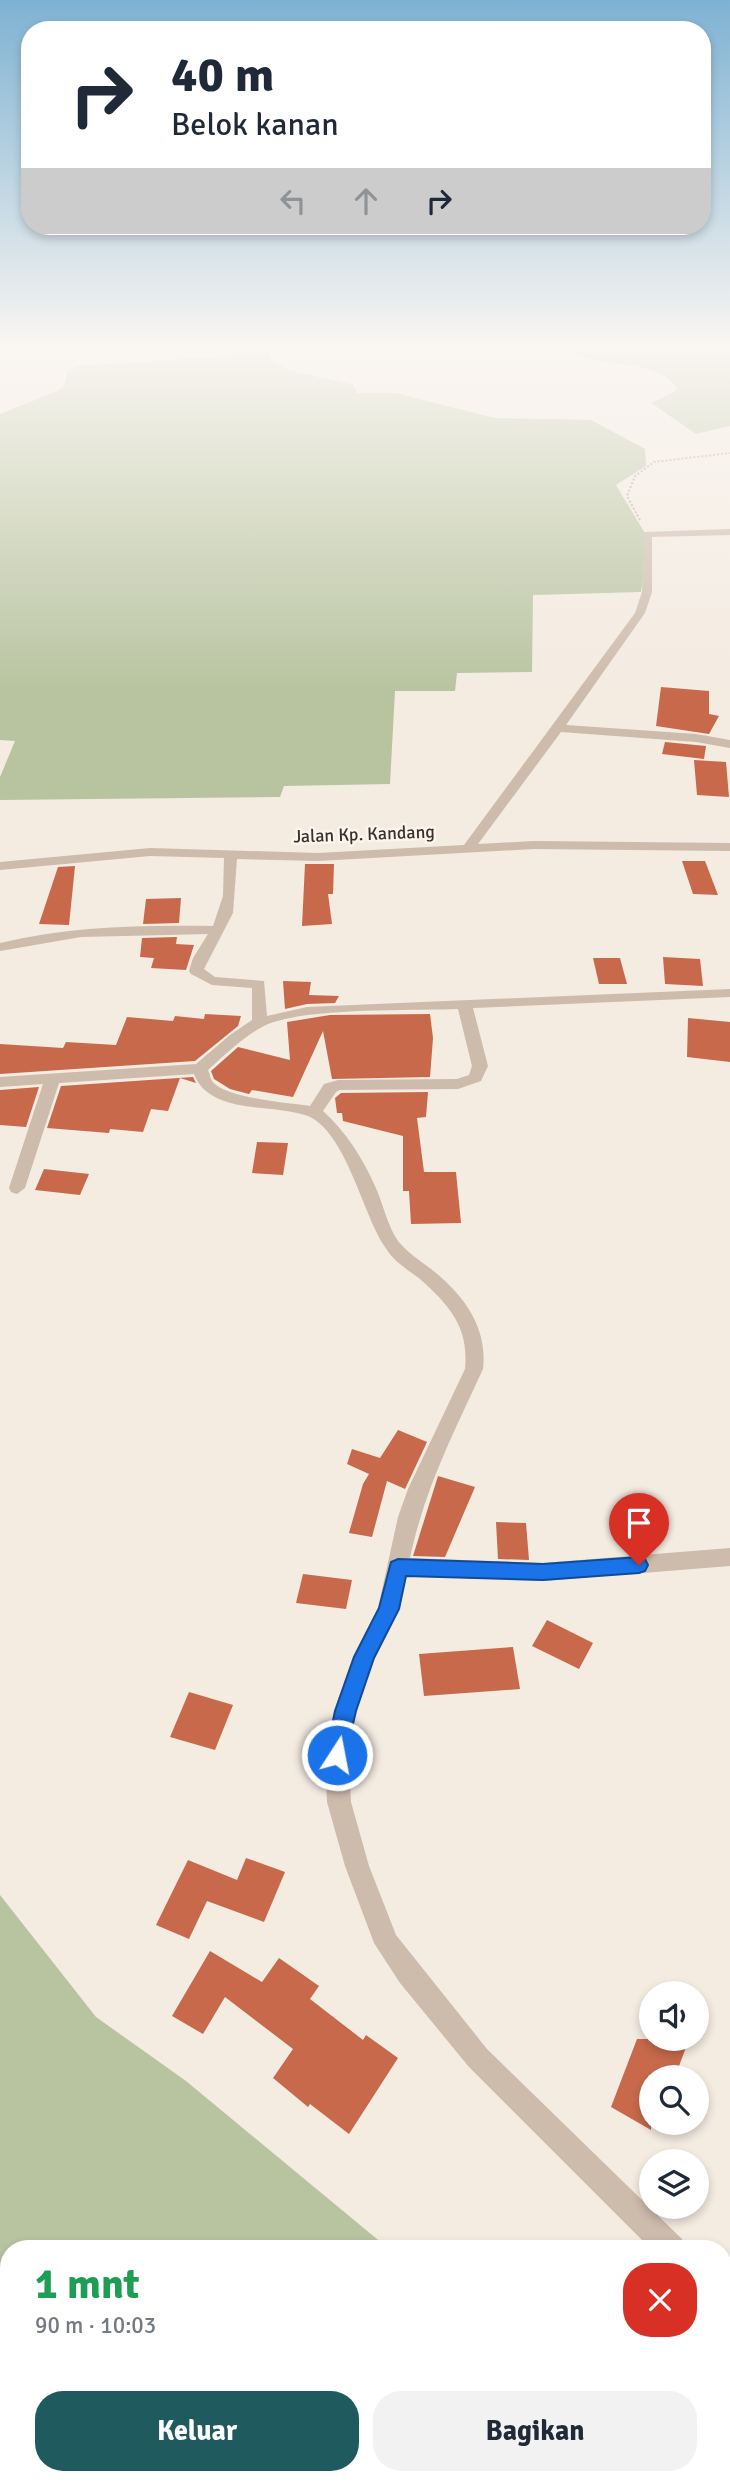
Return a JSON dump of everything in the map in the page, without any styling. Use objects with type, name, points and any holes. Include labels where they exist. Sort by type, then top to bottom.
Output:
[{"type":"street","points":[[469,847],[512,787],[560,728],[644,604],[648,573],[647,534],[730,533]]},
{"type":"street","points":[[560,728],[696,738],[730,744]]},
{"type":"street","name":"Jalan Kp. Kandang","points":[[0,866],[136,853],[340,856],[469,847],[585,845],[730,848]]},
{"type":"street","points":[[231,853],[229,898],[223,921],[200,959],[196,971],[212,981],[259,984],[260,1022]]},
{"type":"street","points":[[0,947],[55,934],[92,930],[216,930]]},
{"type":"street","points":[[0,1082],[200,1069],[235,1038],[260,1022],[307,1011],[730,993]]},
{"type":"street","points":[[314,1112],[331,1087],[338,1084],[458,1084],[475,1078],[480,1066],[464,1003]]},
{"type":"street","points":[[200,1069],[206,1085],[232,1098],[314,1112],[339,1136],[366,1184],[392,1245],[409,1264],[424,1273],[459,1307],[474,1342],[474,1369],[418,1489],[408,1517],[389,1609],[364,1657],[345,1711],[337,1755],[339,1802],[387,1943],[478,2058],[590,2165],[663,2240]]},
{"type":"street","points":[[17,1188],[52,1080]]},
{"type":"street","points":[[398,1567],[543,1572],[730,1557]]},
{"type":"path","points":[[647,534],[627,496],[635,476],[654,462],[663,461]]},
{"type":"green space","points":[[0,461],[646,461],[646,466],[616,485],[649,540],[641,592],[533,595],[532,672],[457,673],[455,691],[395,691],[390,784],[284,786],[280,797],[0,800],[0,777],[15,741],[0,740]]},
{"type":"green space","points":[[0,1895],[96,2017],[186,2081],[378,2240],[0,2240]]},
{"type":"building","points":[[661,687],[709,691],[709,714],[719,716],[709,734],[656,726]]},
{"type":"building","points":[[665,742],[706,746],[704,759],[662,754]]},
{"type":"building","points":[[694,760],[726,762],[729,797],[697,795]]},
{"type":"building","points":[[682,861],[705,861],[718,895],[693,894]]},
{"type":"building","points":[[305,864],[334,864],[333,894],[328,894],[332,924],[302,926]]},
{"type":"building","points":[[75,866],[69,925],[39,924],[58,867]]},
{"type":"building","points":[[181,898],[179,923],[143,924],[146,899]]},
{"type":"building","points":[[177,937],[176,944],[194,945],[186,970],[151,968],[154,958],[140,957],[142,938]]},
{"type":"building","points":[[663,957],[700,959],[703,986],[665,984]]},
{"type":"building","points":[[593,958],[620,958],[627,984],[599,984]]},
{"type":"building","points":[[283,981],[311,982],[309,995],[339,996],[335,1003],[307,1004],[285,1009]]},
{"type":"building","points":[[205,1014],[241,1016],[238,1026],[195,1061],[0,1074],[0,1044],[63,1048],[66,1042],[116,1045],[127,1017],[173,1021],[175,1016],[204,1019]]},
{"type":"building","points":[[430,1014],[433,1038],[430,1077],[332,1079],[323,1031],[293,1097],[252,1090],[249,1094],[230,1089],[214,1079],[211,1071],[238,1047],[290,1060],[287,1022],[330,1015]]},
{"type":"building","points":[[688,1018],[730,1022],[730,1062],[687,1057]]},
{"type":"building","points":[[193,1077],[196,1083],[180,1078],[168,1111],[151,1109],[143,1132],[110,1129],[109,1133],[47,1128],[61,1086]]},
{"type":"building","points":[[39,1087],[26,1127],[0,1125],[0,1090]]},
{"type":"building","points":[[428,1092],[426,1117],[417,1118],[424,1172],[456,1172],[461,1223],[411,1224],[409,1191],[403,1191],[403,1136],[343,1121],[342,1113],[337,1113],[335,1098],[341,1093]]},
{"type":"building","points":[[257,1142],[288,1143],[283,1175],[252,1173]]},
{"type":"building","points":[[44,1169],[89,1174],[80,1195],[35,1190]]},
{"type":"building","points":[[398,1430],[427,1442],[405,1489],[387,1481],[372,1537],[349,1533],[363,1484],[369,1474],[347,1464],[352,1449],[380,1458]]},
{"type":"building","points":[[438,1476],[475,1487],[445,1557],[413,1556]]},
{"type":"building","points":[[496,1522],[526,1523],[529,1560],[498,1559]]},
{"type":"building","points":[[303,1574],[352,1580],[346,1609],[296,1603]]},
{"type":"building","points":[[547,1620],[593,1643],[579,1669],[532,1646]]},
{"type":"building","points":[[513,1647],[520,1689],[424,1696],[419,1654]]},
{"type":"building","points":[[189,1692],[233,1705],[215,1750],[170,1737]]},
{"type":"building","points":[[246,1858],[285,1872],[264,1922],[207,1901],[189,1939],[156,1925],[188,1860],[237,1880]]},
{"type":"building","points":[[210,1951],[262,1982],[279,1958],[319,1986],[310,1999],[363,2040],[366,2035],[398,2058],[349,2134],[310,2104],[308,2107],[273,2078],[293,2049],[225,1997],[203,2034],[172,2016]]},
{"type":"building","points":[[637,2039],[639,2051],[685,2051],[679,2065],[639,2065],[639,2123],[611,2107]]},
{"type":"route","points":[[337,1755],[345,1711],[364,1657],[389,1609],[398,1567],[543,1572],[639,1565]]}]
